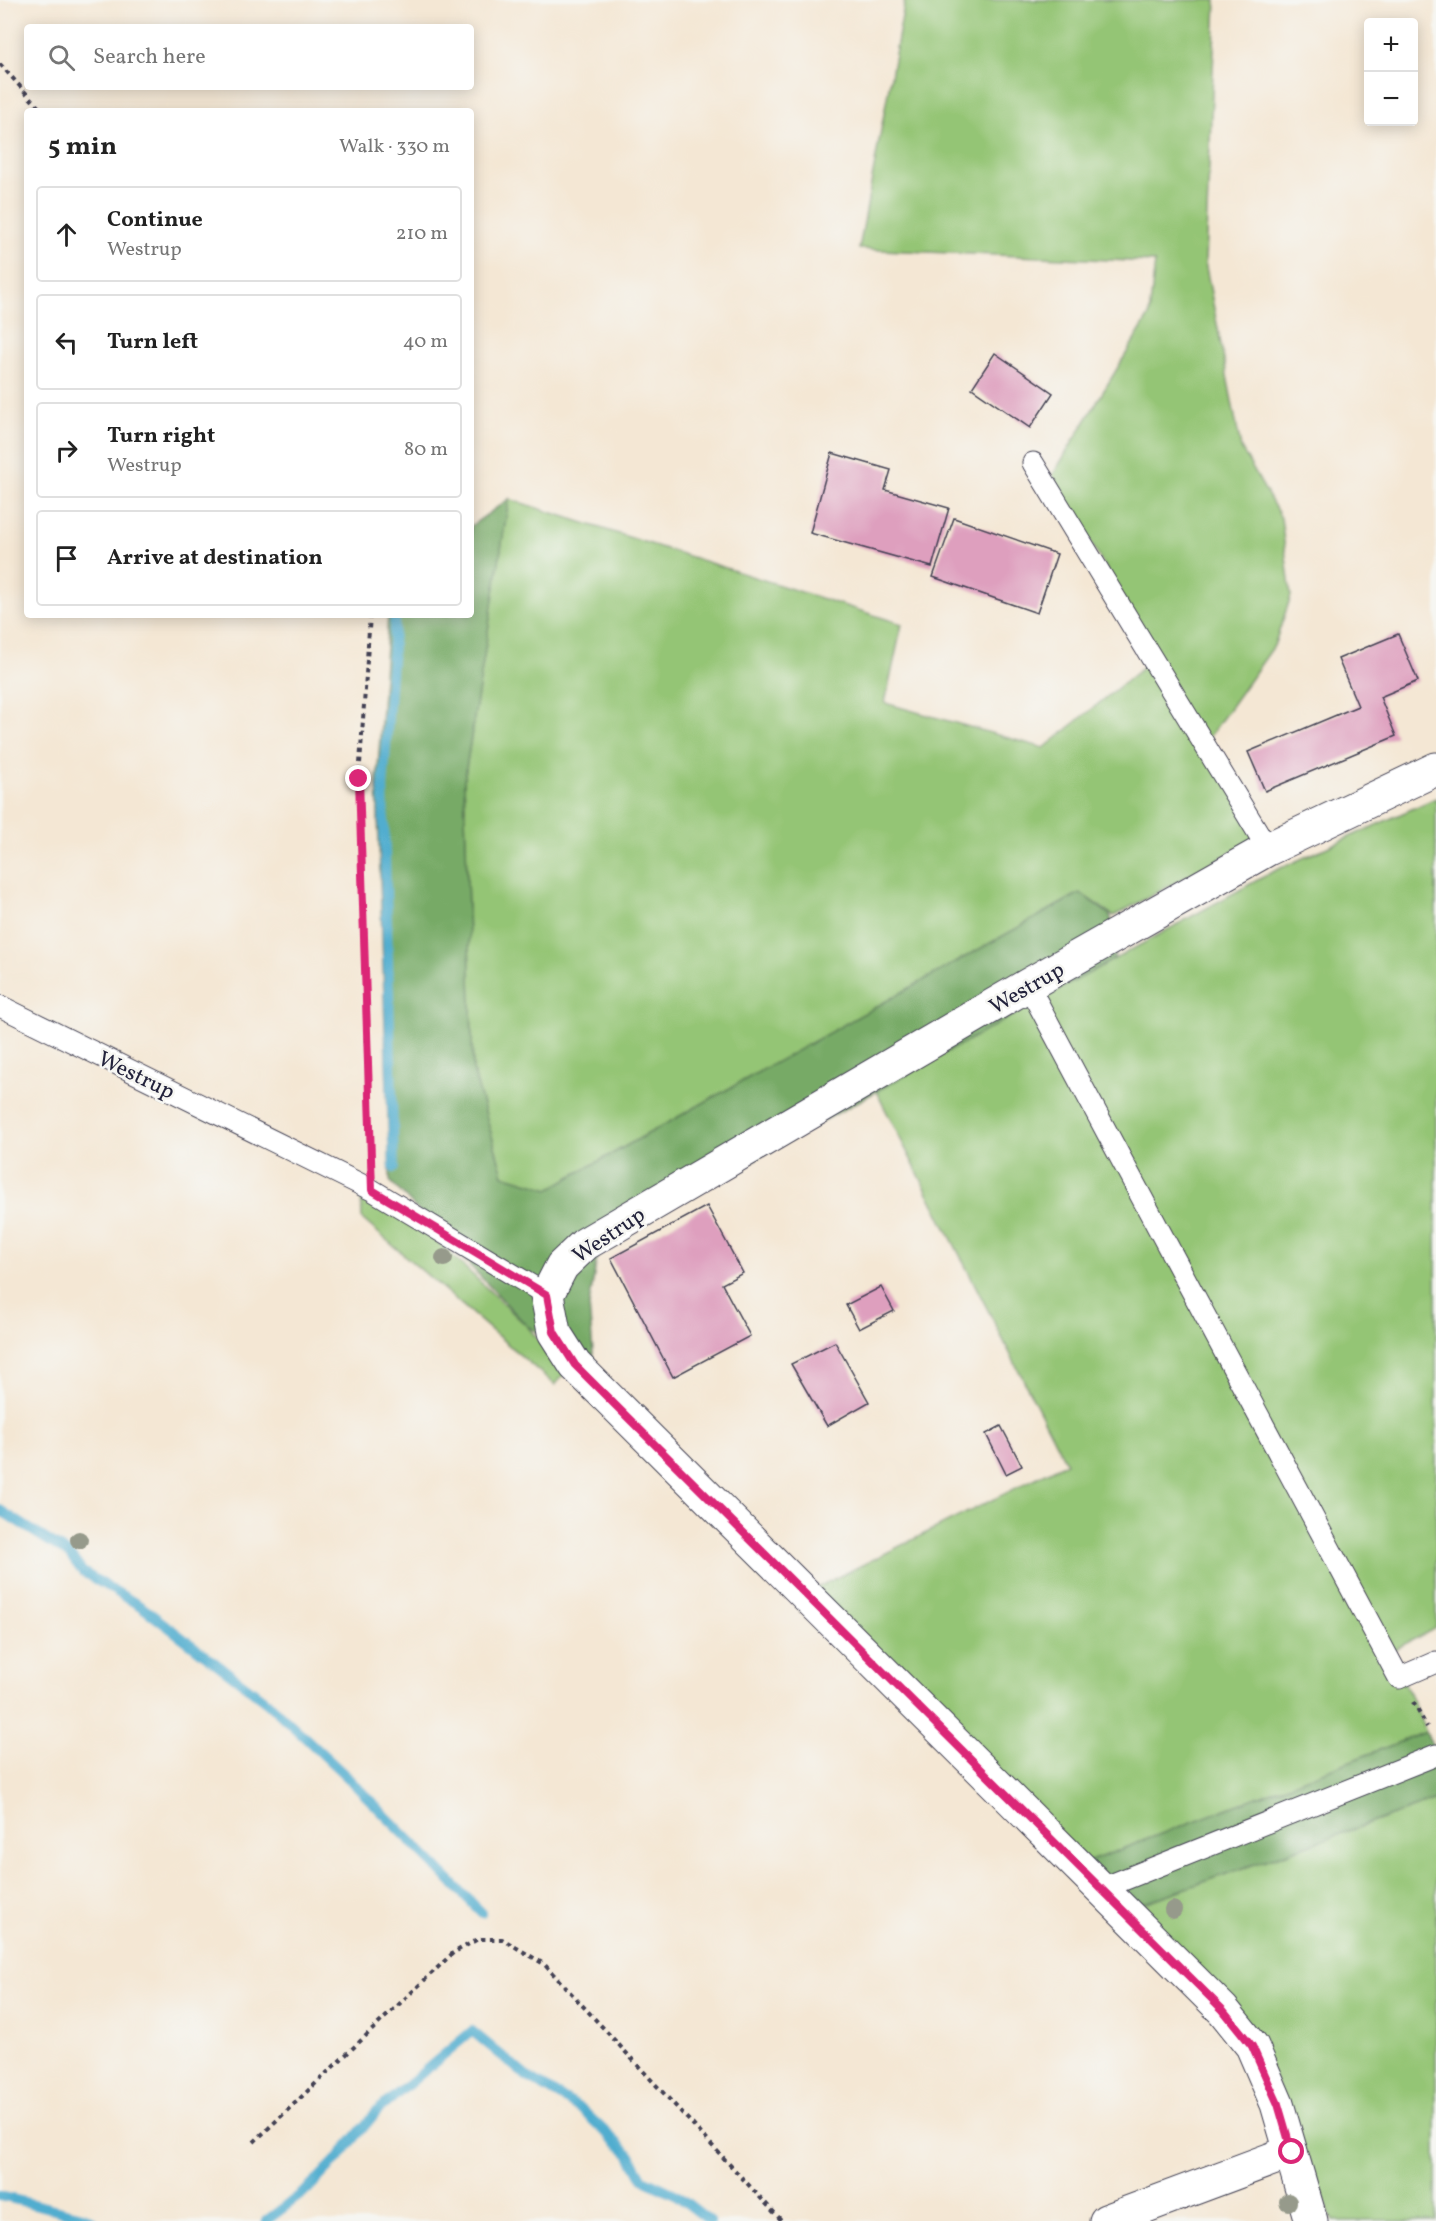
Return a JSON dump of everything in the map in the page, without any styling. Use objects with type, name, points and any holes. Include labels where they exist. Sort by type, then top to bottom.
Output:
[{"type":"street","name":"Westrup","points":[[547,1295],[562,1266],[585,1244],[1268,849],[1436,769]]},
{"type":"street","points":[[547,1295],[554,1332],[575,1365],[1103,1888],[1223,2010],[1252,2046],[1278,2104],[1311,2221]]},
{"type":"street","points":[[1106,2221],[1292,2152]]},
{"type":"lane","points":[[1034,463],[1268,849]]},
{"type":"lane","points":[[1028,986],[1399,1678],[1436,1662]]},
{"type":"lane","name":"Westrup","points":[[0,1006],[372,1190],[547,1295]]},
{"type":"lane","points":[[1103,1888],[1436,1755]]},
{"type":"path","points":[[0,64],[39,108]]},
{"type":"path","points":[[370,618],[359,779],[372,1190]]},
{"type":"path","points":[[1399,1678],[1431,1733]]},
{"type":"path","points":[[254,2142],[453,1953],[478,1939],[502,1939],[544,1964],[782,2221]]},
{"type":"green space","points":[[905,0],[1216,0],[1205,262],[1241,448],[1281,518],[1291,596],[1274,646],[1207,740],[1263,835],[1114,916],[1080,893],[549,1189],[503,1175],[473,1070],[464,781],[509,499],[902,624],[885,703],[1044,748],[1157,656],[1052,476],[1149,316],[1155,262],[859,249]]},
{"type":"green space","points":[[509,499],[464,781],[473,1070],[503,1175],[549,1189],[1080,893],[1110,915],[1118,940],[1114,959],[599,1246],[589,1305],[594,1363],[528,1327],[390,1181],[377,783],[388,618],[474,618],[474,524]]},
{"type":"green space","points":[[1436,798],[1436,1628],[1391,1651],[1426,1732],[1088,1862],[814,1589],[1066,1463],[876,1091],[1272,872]]},
{"type":"green space","points":[[361,1193],[424,1229],[528,1327],[565,1374],[555,1385],[362,1219]]},
{"type":"green space","points":[[1426,1732],[1436,1753],[1436,1800],[1130,1908],[1088,1862]]},
{"type":"green space","points":[[1436,1800],[1436,2221],[1333,2221],[1259,2041],[1130,1908]]},
{"type":"building","points":[[995,353],[1053,393],[1030,428],[972,388]]},
{"type":"building","points":[[832,453],[891,470],[885,490],[949,508],[932,567],[810,533]]},
{"type":"building","points":[[954,518],[1057,554],[1037,613],[933,577]]},
{"type":"building","points":[[1398,634],[1418,681],[1380,697],[1396,736],[1265,791],[1248,752],[1358,706],[1338,659]]},
{"type":"building","points":[[707,1206],[743,1273],[722,1284],[750,1336],[673,1377],[611,1258]]},
{"type":"building","points":[[881,1287],[894,1311],[859,1329],[846,1305]]},
{"type":"building","points":[[835,1342],[869,1402],[827,1426],[791,1364]]},
{"type":"building","points":[[1001,1426],[1022,1466],[1006,1474],[986,1434]]},
{"type":"waterway","points":[[394,1168],[383,788],[395,618]]},
{"type":"waterway","points":[[0,1510],[69,1554],[83,1572],[142,1607],[268,1703],[345,1775],[482,1913]]},
{"type":"waterway","points":[[266,2221],[308,2189],[338,2158],[377,2111],[472,2031],[526,2076],[581,2109],[629,2154],[643,2179],[675,2194],[710,2221]]},
{"type":"waterway","points":[[0,2196],[83,2216],[93,2221]]},
{"type":"route","points":[[359,779],[372,1190],[547,1295],[554,1332],[575,1365],[1103,1888],[1223,2010],[1252,2046],[1278,2104],[1292,2152]]}]
